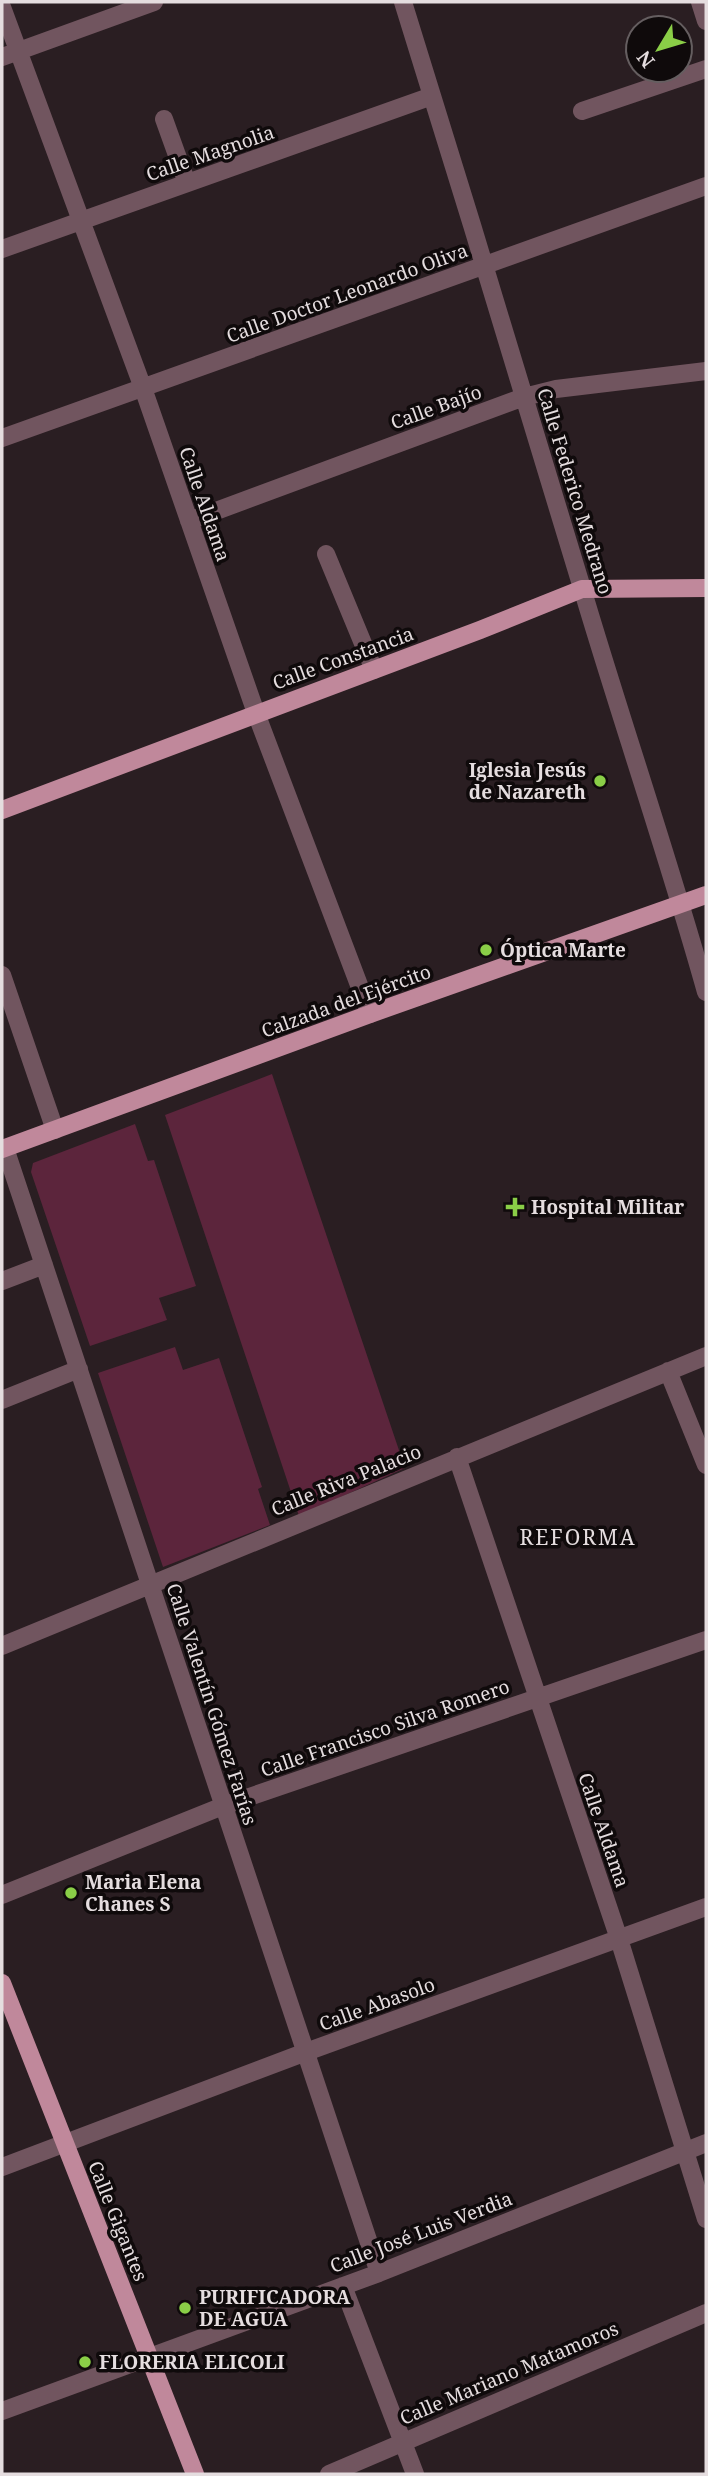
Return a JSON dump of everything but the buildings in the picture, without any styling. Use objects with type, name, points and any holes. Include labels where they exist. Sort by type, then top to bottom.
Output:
[{"type":"main road","name":"Calle Constancia","points":[[2,810],[582,589],[706,588]]},
{"type":"main road","name":"Calzada del Ejército","points":[[3,1149],[370,1014],[706,895]]},
{"type":"main road","name":"Calle Gigantes","points":[[2,1983],[195,2474]]},
{"type":"street","points":[[10,54],[154,2]]},
{"type":"street","name":"Calle Federico Medrano","points":[[403,2],[582,589],[682,904],[706,992]]},
{"type":"street","points":[[700,2],[706,22]]},
{"type":"street","name":"Calle Aldama","points":[[2,7],[10,54],[82,220],[256,713],[370,1014]]},
{"type":"street","points":[[582,111],[706,69]]},
{"type":"street","name":"Calle Magnolia","points":[[2,249],[432,96]]},
{"type":"street","points":[[164,119],[187,183]]},
{"type":"street","name":"Calle Doctor Leonardo Oliva","points":[[2,438],[706,186]]},
{"type":"street","name":"Calle Bajío","points":[[189,521],[524,397],[556,389],[706,371]]},
{"type":"street","points":[[326,554],[374,670]]},
{"type":"street","points":[[2,975],[55,1130]]},
{"type":"street","name":"Calle Valentín Gómez Farías","points":[[3,1149],[79,1369],[379,2273]]},
{"type":"street","points":[[2,1281],[44,1265]]},
{"type":"street","name":"Calle Riva Palacio","points":[[2,1646],[706,1356]]},
{"type":"street","points":[[2,1400],[79,1369]]},
{"type":"street","points":[[667,1371],[706,1465]]},
{"type":"street","name":"Calle Aldama","points":[[457,1457],[619,1938],[706,2219]]},
{"type":"street","name":"Calle Francisco Silva Romero","points":[[2,1895],[223,1805],[706,1640]]},
{"type":"street","name":"Calle Abasolo","points":[[2,2167],[306,2052],[706,1907]]},
{"type":"street","name":"Calle José Luis Verdia","points":[[2,2411],[379,2273],[706,2143]]},
{"type":"street","points":[[342,2286],[415,2474]]},
{"type":"street","name":"Calle Mariano Matamoros","points":[[328,2474],[706,2313]]},
{"type":"shaded area","points":[[272,1074],[405,1468],[299,1516],[165,1115]]},
{"type":"shaded area","points":[[135,1124],[148,1161],[154,1160],[196,1286],[159,1298],[167,1320],[90,1346],[31,1172],[33,1163]]},
{"type":"shaded area","points":[[175,1347],[183,1370],[219,1358],[262,1487],[258,1489],[270,1525],[163,1567],[98,1373]]},
{"type":"place","name":"Iglesia Jesús de Nazareth","points":[[600,781]]},
{"type":"place","name":"Óptica Marte","points":[[486,950]]},
{"type":"place","name":"Hospital Militar","points":[[515,1207]]},
{"type":"place","name":"Maria Elena Chanes S","points":[[71,1893]]},
{"type":"place","name":"PURIFICADORA DE AGUA","points":[[185,2308]]},
{"type":"place","name":"FLORERIA ELICOLI","points":[[85,2362]]},
{"type":"district","name":"REFORMA","points":[[578,1538]]}]
